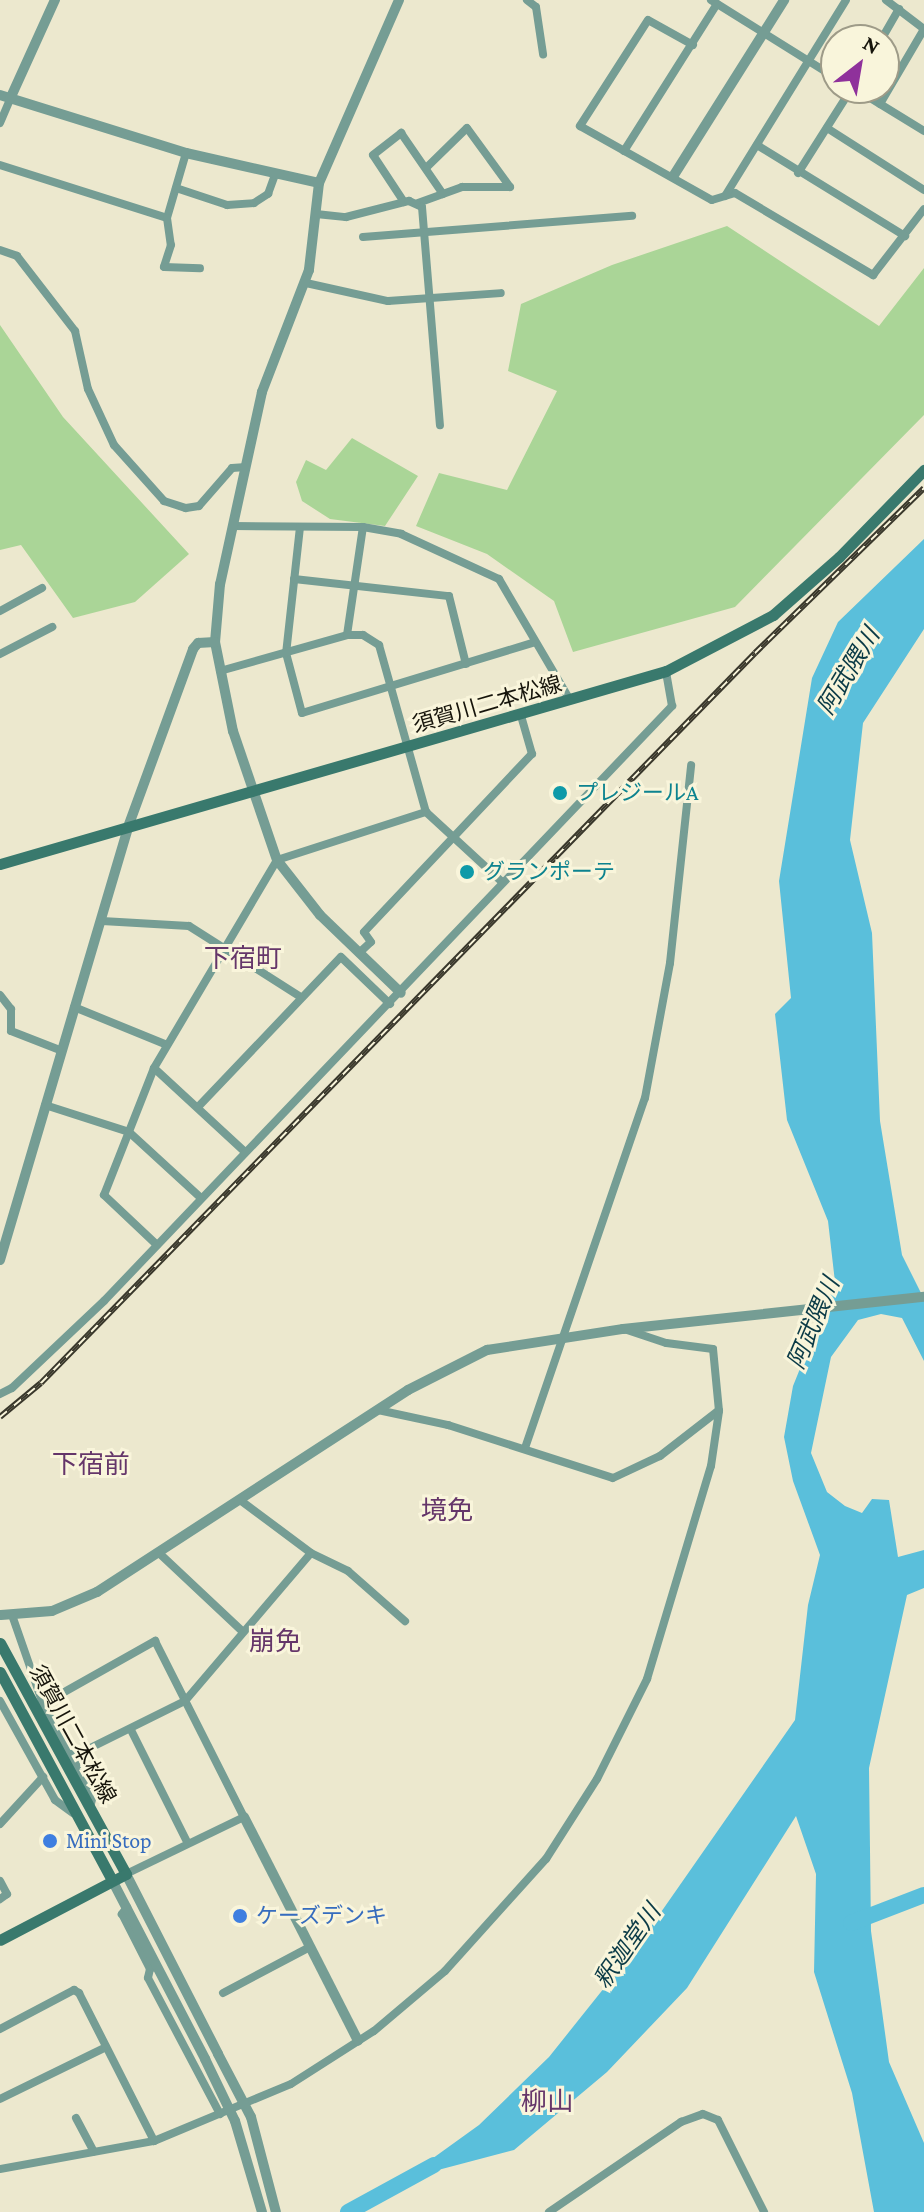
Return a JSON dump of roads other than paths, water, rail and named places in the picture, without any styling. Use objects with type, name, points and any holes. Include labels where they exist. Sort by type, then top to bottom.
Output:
[{"type":"main road","name":"須賀川二本松線","points":[[0,864],[253,794],[666,671],[773,615],[839,557],[924,470]]},
{"type":"main road","name":"須賀川二本松線","points":[[0,1643],[101,1828],[99,1843],[119,1877]]},
{"type":"main road","name":"須賀川二本松線","points":[[0,1672],[80,1819],[119,1877]]},
{"type":"main road","points":[[0,1940],[119,1877]]},
{"type":"street","points":[[0,123],[5,97],[55,0]]},
{"type":"street","points":[[399,0],[319,183],[306,283],[270,365],[233,526],[215,642],[253,794],[277,860],[320,915],[401,993]]},
{"type":"street","points":[[527,0],[536,7],[543,54]]},
{"type":"street","points":[[674,175],[784,0]]},
{"type":"street","points":[[725,196],[846,0]]},
{"type":"street","points":[[886,0],[924,29],[900,70]]},
{"type":"street","points":[[624,151],[693,45],[714,2],[820,69]]},
{"type":"street","points":[[890,24],[899,9]]},
{"type":"street","points":[[693,45],[648,20],[580,126],[674,175],[712,200],[735,193],[873,275],[924,209]]},
{"type":"street","points":[[5,97],[186,153],[319,183]]},
{"type":"street","points":[[798,173],[843,104]]},
{"type":"street","points":[[880,104],[923,129]]},
{"type":"street","points":[[316,214],[346,217],[404,202],[418,203],[477,185],[510,187],[467,128],[426,168]]},
{"type":"street","points":[[827,128],[924,190]]},
{"type":"street","points":[[404,202],[373,155],[401,133],[443,194]]},
{"type":"street","points":[[757,145],[905,236]]},
{"type":"street","points":[[186,153],[167,218],[171,245],[164,267],[200,268]]},
{"type":"street","points":[[0,165],[167,218]]},
{"type":"street","points":[[176,188],[227,205],[254,203],[268,194],[275,175]]},
{"type":"street","points":[[418,203],[425,234],[426,297],[440,425]]},
{"type":"street","points":[[363,237],[632,216]]},
{"type":"street","points":[[0,250],[17,256],[75,331],[88,389],[114,445],[164,501],[186,508],[199,506],[232,468],[246,467]]},
{"type":"street","points":[[306,283],[371,300],[501,293]]},
{"type":"street","points":[[233,526],[363,527],[401,534],[499,579],[533,643],[570,700]]},
{"type":"street","points":[[300,527],[286,653],[302,713],[533,643]]},
{"type":"street","points":[[347,635],[363,527]]},
{"type":"street","points":[[294,579],[449,596],[466,664]]},
{"type":"street","points":[[0,611],[42,588]]},
{"type":"street","points":[[0,654],[52,627]]},
{"type":"street","points":[[220,671],[347,635],[363,635],[379,645],[388,687],[426,812],[502,882]]},
{"type":"street","points":[[0,1260],[128,827],[193,649],[198,643],[215,642]]},
{"type":"street","points":[[0,1394],[72,1333],[244,1151],[401,993],[502,882],[672,706],[666,671]]},
{"type":"street","points":[[359,953],[371,942],[364,932],[532,754],[521,716]]},
{"type":"street","points":[[525,1448],[566,1337],[645,1098],[670,963],[691,765]]},
{"type":"street","points":[[157,1245],[104,1195],[154,1068],[277,860],[426,812]]},
{"type":"street","points":[[102,921],[189,926],[301,997]]},
{"type":"street","points":[[198,1107],[341,957],[390,1004]]},
{"type":"street","points":[[0,995],[11,1009],[11,1031],[60,1050]]},
{"type":"street","points":[[74,1007],[167,1045]]},
{"type":"street","points":[[154,1068],[244,1151]]},
{"type":"street","points":[[45,1105],[129,1132],[201,1198]]},
{"type":"street","points":[[90,1807],[93,1796],[43,1704],[6,1615],[52,1611],[79,1601],[159,1553],[378,1410],[487,1350],[623,1329],[924,1297]]},
{"type":"street","points":[[0,2169],[154,2141],[291,2084],[358,2041],[445,1971],[505,1910],[597,1779],[647,1679],[670,1615],[711,1466],[719,1411],[713,1349],[666,1343],[623,1329]]},
{"type":"street","points":[[378,1410],[525,1448],[613,1478],[660,1456],[719,1411]]},
{"type":"street","points":[[240,1500],[311,1553],[348,1571],[405,1621]]},
{"type":"street","points":[[159,1553],[243,1632]]},
{"type":"street","points":[[72,1757],[185,1701],[311,1553]]},
{"type":"street","points":[[43,1704],[155,1641],[358,2041]]},
{"type":"street","points":[[0,1701],[55,1800],[80,1819]]},
{"type":"street","points":[[131,1730],[187,1842]]},
{"type":"street","points":[[0,1824],[43,1777]]},
{"type":"street","points":[[119,1877],[244,1817]]},
{"type":"street","points":[[119,1877],[127,1907],[235,2121],[262,2212]]},
{"type":"street","points":[[119,1877],[134,1920]]},
{"type":"street","points":[[119,1877],[251,2117],[276,2212]]},
{"type":"street","points":[[0,1881],[7,1894],[0,1899]]},
{"type":"street","points":[[127,1907],[122,1914],[150,1969],[148,1978],[220,2114]]},
{"type":"street","points":[[223,1993],[310,1947]]},
{"type":"street","points":[[0,2029],[74,1990],[154,2141]]},
{"type":"street","points":[[0,2099],[106,2047]]},
{"type":"street","points":[[549,2212],[681,2122],[703,2114],[718,2120],[764,2212]]},
{"type":"street","points":[[76,2118],[94,2152]]},
{"type":"water","name":"阿武隈川","points":[[924,539],[924,629],[863,723],[850,840],[872,933],[880,1121],[902,1255],[924,1299],[924,1361],[902,1318],[881,1314],[858,1320],[831,1357],[811,1453],[827,1492],[845,1506],[862,1513],[872,1499],[889,1500],[898,1557],[924,1550],[924,1588],[907,1595],[869,1768],[871,1931],[889,2062],[924,2143],[924,2212],[874,2212],[852,2093],[814,1972],[816,1874],[796,1816],[687,1988],[607,2072],[514,2150],[404,2179],[479,2125],[549,2057],[636,1948],[795,1720],[808,1605],[820,1555],[793,1481],[784,1437],[793,1386],[835,1282],[828,1221],[787,1120],[775,1014],[791,998],[779,881],[812,678],[838,622]]},
{"type":"waterway","points":[[851,1923],[924,1895]]},
{"type":"waterway","name":"釈迦堂川","points":[[348,2212],[434,2165]]},
{"type":"railway","points":[[0,1417],[41,1383],[755,653],[924,488]]},
{"type":"place","name":"プレジールA","points":[[560,793]]},
{"type":"place","name":"グランポーテ","points":[[467,872]]},
{"type":"place","name":"Mini Stop","points":[[50,1841]]},
{"type":"place","name":"ケーズデンキ","points":[[240,1916]]},
{"type":"district","name":"下宿町","points":[[243,959]]},
{"type":"district","name":"下宿前","points":[[91,1465]]},
{"type":"district","name":"境免","points":[[447,1511]]},
{"type":"district","name":"崩免","points":[[275,1642]]},
{"type":"district","name":"柳山","points":[[547,2102]]}]
